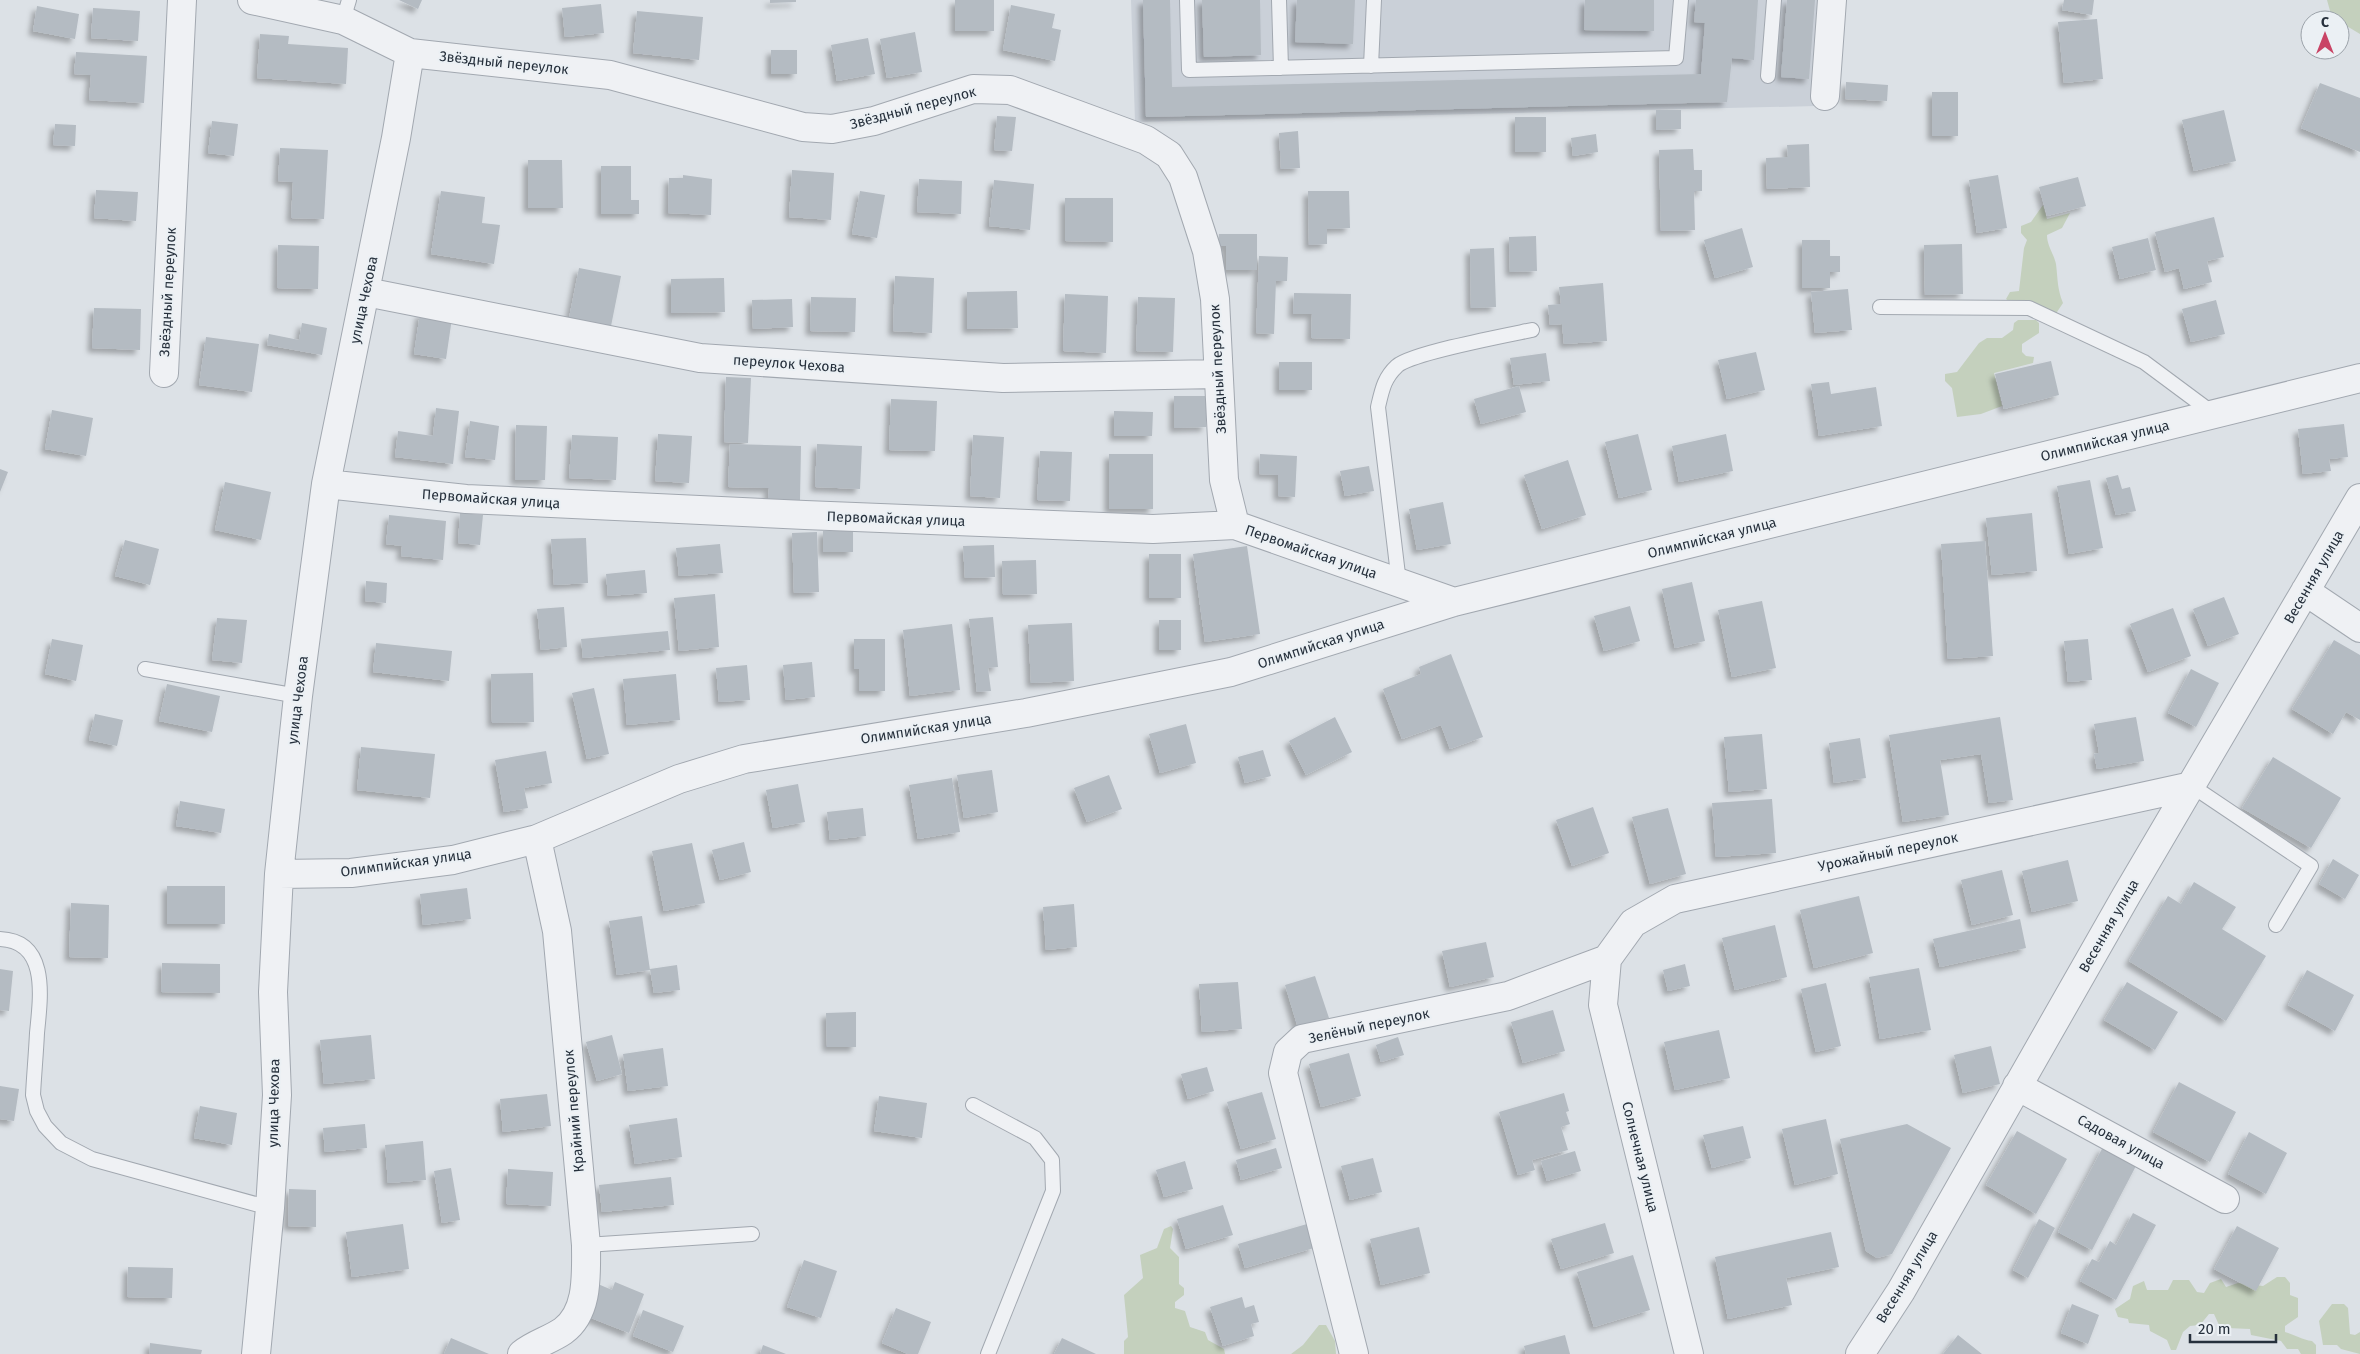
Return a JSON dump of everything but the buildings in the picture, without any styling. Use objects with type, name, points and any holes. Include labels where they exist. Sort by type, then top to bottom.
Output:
[{"type":"street","name":"Звёздный переулок","points":[[164,374],[182,0]]},
{"type":"street","name":"Звёздный переулок","points":[[252,0],[346,10],[410,53],[610,75],[803,126],[832,129],[874,121],[974,89],[1010,90],[1146,140],[1169,155],[1183,177],[1207,251],[1215,300],[1224,480],[1235,525]]},
{"type":"street","points":[[1824,96],[1832,0]]},
{"type":"street","name":"улица Чехова","points":[[256,1354],[270,1208],[276,1095],[273,992],[279,874],[298,696],[326,484],[366,292],[396,138],[410,53]]},
{"type":"street","name":"переулок Чехова","points":[[366,292],[700,358],[1003,378],[1218,374]]},
{"type":"street","name":"Олимпийская улица","points":[[279,874],[351,873],[453,860],[537,839],[679,779],[744,759],[1026,713],[1231,672],[1454,602],[2360,378]]},
{"type":"street","name":"Первомайская улица","points":[[326,484],[466,499],[804,515],[1152,529],[1235,525],[1454,602]]},
{"type":"street","name":"Весенняя улица","points":[[1860,1354],[1901,1290],[2017,1086],[2360,498]]},
{"type":"street","points":[[2305,591],[2360,628]]},
{"type":"street","name":"Урожайный переулок","points":[[1607,959],[1633,923],[1675,899],[2192,786]]},
{"type":"street","name":"Крайний переулок","points":[[522,1354],[563,1331],[578,1316],[586,1283],[586,1245],[557,931],[537,839]]},
{"type":"street","name":"Зелёный переулок","points":[[1354,1354],[1283,1073],[1288,1052],[1302,1039],[1508,996],[1607,959]]},
{"type":"street","name":"Солнечная улица","points":[[1607,959],[1603,1005],[1688,1354]]},
{"type":"street","name":"Садовая улица","points":[[2017,1086],[2226,1199]]},
{"type":"lane","points":[[1187,0],[1189,70],[1676,58],[1681,0]]},
{"type":"lane","points":[[1279,0],[1281,68]]},
{"type":"lane","points":[[1371,66],[1374,0]]},
{"type":"lane","points":[[1768,76],[1774,0]]},
{"type":"lane","points":[[1880,307],[2029,308],[2144,362],[2215,414]]},
{"type":"lane","points":[[1399,583],[1378,407],[1383,382],[1399,364],[1422,355],[1532,330]]},
{"type":"lane","points":[[146,669],[298,696]]},
{"type":"lane","points":[[2192,786],[2311,866],[2276,925]]},
{"type":"lane","points":[[0,939],[18,944],[30,953],[37,968],[41,986],[33,1095],[37,1111],[45,1126],[61,1144],[92,1159],[270,1208]]},
{"type":"lane","points":[[974,1105],[1035,1138],[1052,1160],[1053,1191],[988,1354]]},
{"type":"lane","points":[[586,1245],[752,1234]]},
{"type":"shaded area","points":[[1131,0],[1825,0],[1816,106],[1135,122]]},
{"type":"green space","points":[[2327,0],[2360,0],[2360,34],[2350,28],[2350,10],[2330,10]]},
{"type":"green space","points":[[2043,205],[2047,219],[2070,213],[2062,228],[2047,235],[2056,264],[2063,303],[2055,315],[2011,303],[2006,299],[2010,292],[2019,291],[2024,248],[2027,240],[2021,233],[2021,226],[2031,222]]},
{"type":"green space","points":[[2018,320],[2036,320],[2039,323],[2039,333],[2022,344],[2022,352],[2026,356],[2034,357],[2033,363],[1994,373],[2002,406],[1981,414],[1957,417],[1952,388],[1945,381],[1945,374],[1957,372],[1979,343],[1987,338],[2002,338],[2013,330],[2014,323]]},
{"type":"green space","points":[[1171,1226],[1173,1229],[1170,1248],[1179,1257],[1179,1284],[1184,1288],[1184,1295],[1175,1302],[1175,1308],[1185,1311],[1190,1327],[1205,1332],[1208,1340],[1224,1349],[1225,1354],[1124,1354],[1124,1341],[1128,1337],[1124,1295],[1143,1278],[1140,1255],[1157,1248],[1164,1229]]},
{"type":"green space","points":[[2277,1277],[2285,1277],[2290,1283],[2290,1295],[2298,1298],[2298,1317],[2285,1326],[2285,1332],[2312,1341],[2316,1345],[2316,1354],[2301,1354],[2298,1349],[2287,1349],[2281,1341],[2251,1335],[2250,1329],[2227,1328],[2219,1325],[2214,1314],[2209,1314],[2200,1325],[2190,1326],[2183,1332],[2176,1350],[2171,1350],[2167,1340],[2150,1331],[2149,1325],[2129,1323],[2128,1319],[2118,1317],[2115,1309],[2130,1299],[2133,1286],[2144,1281],[2147,1290],[2168,1290],[2173,1280],[2189,1280],[2197,1292],[2204,1293],[2210,1283],[2221,1279],[2226,1287],[2238,1283],[2263,1286]]},
{"type":"green space","points":[[2332,1304],[2344,1304],[2348,1308],[2350,1334],[2355,1335],[2360,1332],[2360,1354],[2341,1349],[2337,1345],[2323,1345],[2319,1321]]},
{"type":"green space","points":[[1319,1325],[1326,1325],[1335,1341],[1336,1354],[1291,1354],[1303,1345]]}]
